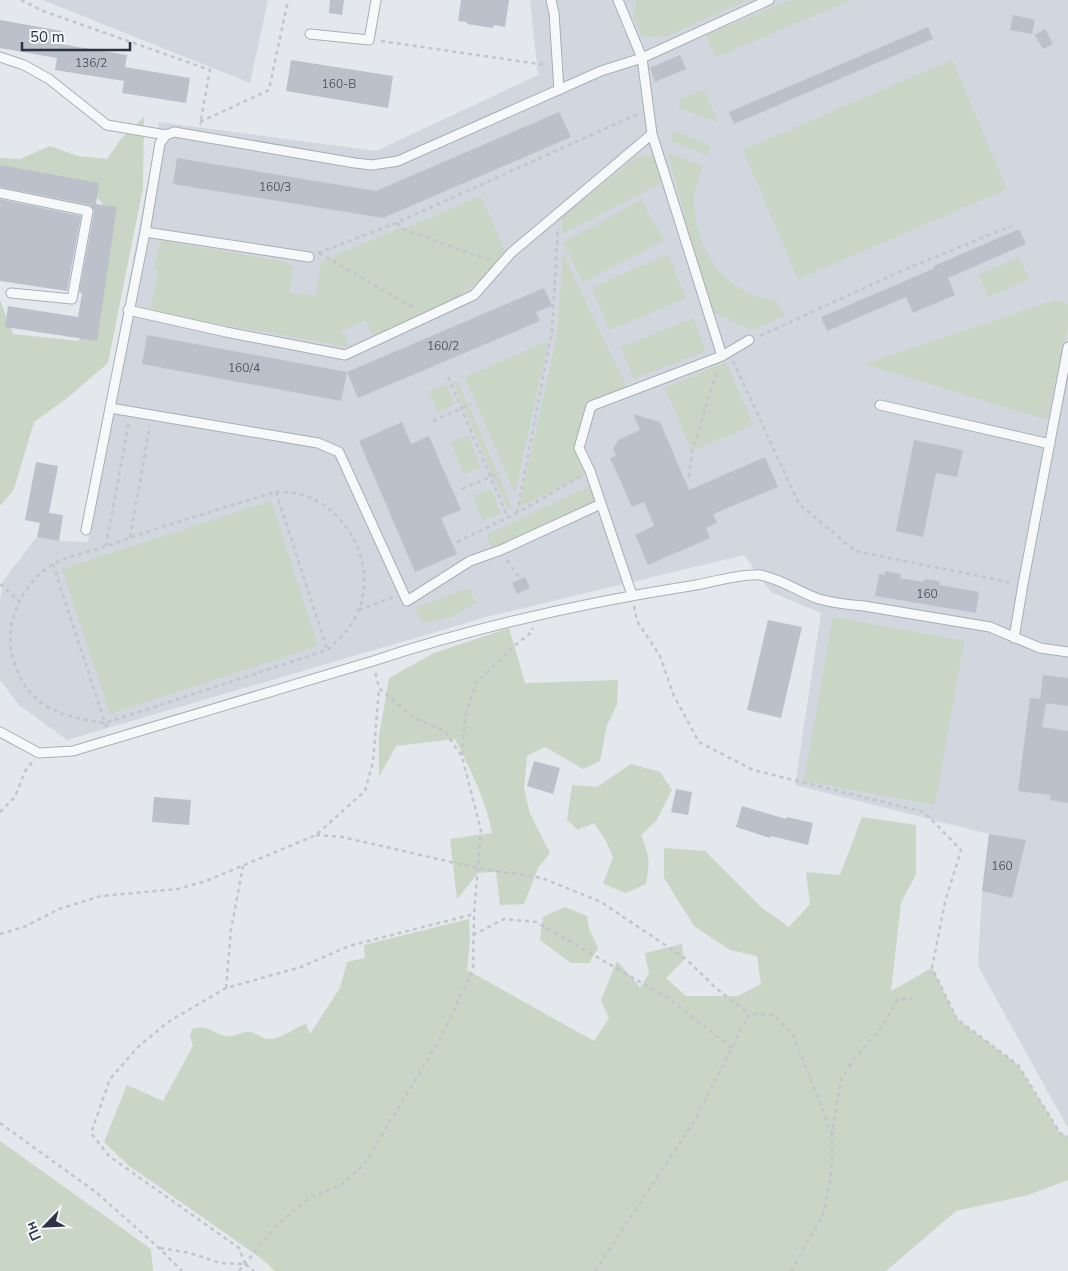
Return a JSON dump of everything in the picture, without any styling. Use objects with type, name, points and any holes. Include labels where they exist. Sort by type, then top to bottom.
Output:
[{"type":"lane","points":[[310,34],[369,40],[376,0]]},
{"type":"lane","points":[[551,0],[554,13],[559,90]]},
{"type":"lane","points":[[618,0],[642,58],[652,134],[726,354]]},
{"type":"lane","points":[[0,57],[24,65],[49,79],[107,125],[166,135],[174,132],[372,165],[398,161],[600,71],[642,58],[769,0]]},
{"type":"lane","points":[[128,310],[226,332],[345,355],[474,295],[511,253],[652,134]]},
{"type":"lane","points":[[86,530],[128,310],[145,232],[160,143],[166,135]]},
{"type":"lane","points":[[0,193],[88,211],[72,299],[11,293]]},
{"type":"lane","points":[[145,232],[309,257]]},
{"type":"lane","points":[[632,595],[590,471],[579,448],[590,406],[726,354],[749,340]]},
{"type":"lane","points":[[1014,638],[1022,584],[1068,347]]},
{"type":"lane","points":[[880,405],[1050,444]]},
{"type":"lane","points":[[110,408],[318,444],[339,452],[407,601],[470,561],[501,550],[601,504]]},
{"type":"lane","points":[[0,732],[39,752],[73,751],[373,661],[417,646],[632,595],[759,574],[789,584],[818,598],[846,605],[864,606],[990,627],[1040,648],[1068,652]]},
{"type":"path","points":[[21,0],[43,11],[210,70],[198,136]]},
{"type":"path","points":[[200,122],[270,90],[288,0]]},
{"type":"path","points":[[369,40],[558,67]]},
{"type":"path","points":[[309,257],[396,223],[648,110]]},
{"type":"path","points":[[517,513],[552,330],[559,212]]},
{"type":"path","points":[[396,223],[404,229],[502,264]]},
{"type":"path","points":[[749,340],[899,272],[1011,226]]},
{"type":"path","points":[[319,253],[428,316]]},
{"type":"path","points":[[690,477],[692,451],[726,354]]},
{"type":"path","points":[[726,354],[800,504],[855,551],[1022,584]]},
{"type":"path","points":[[448,377],[508,518]]},
{"type":"path","points":[[433,421],[471,404]]},
{"type":"path","points":[[106,546],[131,412]]},
{"type":"path","points":[[130,538],[152,416]]},
{"type":"path","points":[[457,542],[508,518],[590,471]]},
{"type":"path","points":[[462,489],[500,473]]},
{"type":"path","points":[[276,492],[327,650]]},
{"type":"path","points":[[276,492],[300,494],[326,506],[347,526],[360,552],[362,562],[364,581],[359,610],[345,635],[327,650],[105,722],[82,720],[57,712],[35,698],[19,677],[11,652],[11,626],[19,601],[34,580],[54,564],[106,546],[276,492]]},
{"type":"path","points":[[501,550],[520,579]]},
{"type":"path","points":[[54,564],[110,740]]},
{"type":"path","points":[[0,584],[19,601]]},
{"type":"path","points":[[359,610],[403,593]]},
{"type":"path","points":[[632,595],[637,621],[660,656],[674,696],[698,742],[753,770],[924,812],[961,850],[945,902],[932,968],[957,1018],[1018,1065],[1060,1133],[1068,1137]]},
{"type":"path","points":[[462,757],[465,718],[476,683],[514,646],[532,632],[537,616]]},
{"type":"path","points":[[0,934],[24,927],[59,909],[101,896],[178,889],[206,882],[316,836],[365,791],[373,762],[379,688],[373,661]]},
{"type":"path","points":[[239,1271],[277,1225],[292,1212],[311,1197],[340,1186],[363,1166],[444,1031],[473,970],[474,914],[481,830],[462,757],[445,731],[414,718],[379,688]]},
{"type":"path","points":[[0,812],[15,797],[26,771],[39,752]]},
{"type":"path","points":[[316,836],[342,838],[477,868],[542,878],[601,902],[686,959],[716,988],[749,1014],[773,1015],[793,1034],[832,1134]]},
{"type":"path","points":[[226,988],[231,930],[244,866]]},
{"type":"path","points":[[254,1271],[245,1264],[239,1248],[109,1156],[91,1133],[110,1078],[138,1047],[168,1022],[226,988],[301,967],[349,946],[474,914]]},
{"type":"path","points":[[474,935],[504,919],[536,922],[668,998],[732,1048]]},
{"type":"path","points":[[791,1271],[824,1215],[830,1180],[832,1134],[841,1080],[853,1060],[880,1029],[898,999],[916,998]]},
{"type":"path","points":[[595,1271],[695,1120],[749,1014]]},
{"type":"path","points":[[0,1124],[98,1193],[182,1271]]},
{"type":"path","points":[[159,1248],[190,1253],[220,1264],[245,1264]]},
{"type":"shaded area","points":[[43,0],[268,0],[250,83]]},
{"type":"shaded area","points":[[530,0],[1068,0],[1068,1128],[978,966],[982,891],[989,834],[795,785],[821,613],[771,592],[744,555],[490,616],[67,740],[19,705],[0,680],[0,600],[3,581],[37,537],[59,541],[88,542],[108,433],[101,431],[159,122],[376,151],[538,75]]},
{"type":"green space","points":[[636,0],[748,0],[667,36],[643,37],[633,17]]},
{"type":"green space","points":[[790,0],[851,0],[716,57],[706,35]]},
{"type":"green space","points":[[952,60],[1007,189],[798,279],[743,150]]},
{"type":"green space","points":[[704,90],[718,122],[679,108],[681,99]]},
{"type":"green space","points":[[144,117],[143,188],[108,363],[66,399],[34,422],[14,489],[0,506],[0,300],[13,334],[78,341],[100,313],[114,217],[86,185],[0,169],[0,158],[20,159],[50,146],[78,156],[107,159],[121,139]]},
{"type":"green space","points":[[674,131],[711,146],[707,155],[670,140]]},
{"type":"green space","points":[[668,153],[703,166],[696,185],[694,211],[701,240],[715,265],[724,276],[748,293],[777,302],[785,316],[750,330],[716,313],[708,306]]},
{"type":"green space","points":[[655,155],[663,182],[562,234],[562,216],[635,158]]},
{"type":"green space","points":[[481,196],[506,254],[475,284],[455,299],[373,336],[365,320],[342,331],[349,347],[157,313],[152,310],[158,271],[154,270],[160,243],[163,241],[280,261],[293,266],[290,293],[316,296],[321,262]]},
{"type":"green space","points":[[641,200],[664,240],[583,282],[563,243]]},
{"type":"green space","points":[[563,253],[626,386],[591,403],[579,452],[587,474],[519,507],[557,335]]},
{"type":"green space","points":[[668,254],[686,298],[609,330],[592,288]]},
{"type":"green space","points":[[1019,257],[1029,279],[988,297],[979,275]]},
{"type":"green space","points":[[1055,300],[1062,301],[1068,305],[1068,327],[1047,420],[865,364]]},
{"type":"green space","points":[[693,318],[706,351],[634,379],[621,347]]},
{"type":"green space","points":[[548,341],[515,494],[465,377]]},
{"type":"green space","points":[[726,362],[753,425],[692,451],[665,388]]},
{"type":"green space","points":[[458,381],[512,507],[507,509],[453,383]]},
{"type":"green space","points":[[446,384],[455,404],[438,412],[429,391]]},
{"type":"green space","points":[[468,435],[481,467],[464,474],[451,443]]},
{"type":"green space","points":[[590,486],[595,500],[593,508],[492,549],[487,535]]},
{"type":"green space","points":[[491,489],[501,513],[483,520],[473,496]]},
{"type":"green space","points":[[271,501],[318,646],[110,714],[62,569]]},
{"type":"green space","points":[[468,588],[476,603],[451,617],[423,623],[415,608]]},
{"type":"green space","points":[[833,617],[964,641],[935,805],[804,781]]},
{"type":"green space","points":[[509,628],[525,683],[618,680],[617,705],[607,725],[600,761],[583,769],[545,747],[527,756],[524,788],[530,814],[550,853],[538,868],[524,904],[500,905],[496,872],[478,873],[457,899],[450,839],[492,833],[482,797],[455,739],[396,746],[379,777],[379,736],[389,678],[434,653]]},
{"type":"green space","points":[[631,764],[660,772],[672,790],[656,821],[641,835],[648,859],[646,884],[626,893],[603,884],[613,857],[606,841],[594,823],[578,830],[567,820],[572,785],[597,787]]},
{"type":"green space","points":[[862,817],[916,825],[916,875],[901,902],[891,991],[932,968],[957,1019],[1018,1065],[1060,1133],[1068,1137],[1068,1180],[1028,1195],[956,1211],[886,1271],[275,1271],[262,1259],[128,1165],[104,1142],[127,1085],[163,1101],[193,1046],[190,1037],[192,1029],[206,1028],[220,1035],[228,1036],[251,1032],[270,1039],[279,1037],[306,1024],[310,1034],[340,988],[347,962],[365,958],[364,945],[469,919],[470,941],[467,970],[594,1041],[609,1018],[601,1000],[617,961],[640,987],[649,974],[645,953],[682,944],[684,960],[666,978],[686,996],[738,996],[761,984],[757,956],[730,950],[694,926],[664,878],[664,848],[705,851],[762,908],[789,927],[810,904],[806,872],[840,875]]},
{"type":"green space","points":[[565,907],[587,916],[589,929],[598,948],[589,963],[571,963],[540,940],[543,917]]},
{"type":"green space","points":[[0,1141],[151,1249],[153,1271],[0,1271]]},
{"type":"building","points":[[330,0],[344,0],[342,15],[329,13]]},
{"type":"building","points":[[461,0],[509,0],[505,27],[494,25],[493,28],[458,21]]},
{"type":"building","points":[[1013,15],[1035,20],[1032,34],[1010,30]]},
{"type":"building","points":[[0,20],[62,31],[60,44],[127,55],[125,67],[190,78],[186,103],[122,93],[124,81],[55,70],[57,58],[0,48]]},
{"type":"building","points":[[928,27],[933,39],[734,124],[729,112]]},
{"type":"building","points":[[1045,29],[1053,44],[1043,49],[1035,35]]},
{"type":"building","points":[[680,55],[686,69],[655,82],[650,68]]},
{"type":"building","points":[[291,60],[393,76],[388,108],[286,91]]},
{"type":"building","points":[[559,112],[571,137],[383,218],[173,184],[177,158],[376,191]]},
{"type":"building","points":[[0,165],[99,183],[96,204],[117,207],[97,341],[5,327],[8,306],[78,317],[82,293],[79,293],[94,212],[89,205],[0,187]]},
{"type":"building","points":[[0,199],[81,216],[67,291],[0,281]]},
{"type":"building","points":[[1019,229],[1026,244],[948,278],[955,295],[913,313],[906,297],[827,331],[821,317],[935,268],[934,266]]},
{"type":"building","points":[[544,288],[552,306],[536,312],[540,321],[358,398],[347,372]]},
{"type":"building","points":[[147,335],[347,372],[341,401],[142,364]]},
{"type":"building","points":[[633,414],[660,422],[689,490],[765,457],[778,487],[713,514],[717,523],[706,528],[710,538],[648,565],[635,535],[654,526],[644,502],[632,507],[610,458],[616,456],[613,449],[618,440],[640,430]]},
{"type":"building","points":[[402,422],[411,444],[429,436],[461,510],[441,518],[457,554],[415,572],[359,441]]},
{"type":"building","points":[[914,440],[963,450],[957,477],[936,473],[923,537],[896,531]]},
{"type":"building","points":[[36,462],[58,466],[49,513],[63,515],[59,541],[37,537],[40,523],[25,520]]},
{"type":"building","points":[[885,571],[901,574],[900,578],[923,582],[924,579],[940,581],[939,585],[979,592],[976,613],[875,596],[879,574],[885,575]]},
{"type":"building","points":[[525,577],[530,588],[517,594],[512,583]]},
{"type":"building","points":[[768,620],[802,627],[781,718],[747,710]]},
{"type":"building","points":[[1043,675],[1068,678],[1068,706],[1046,703],[1042,727],[1068,731],[1068,803],[1050,800],[1051,795],[1018,791],[1030,698],[1040,699]]},
{"type":"building","points":[[534,761],[560,768],[553,794],[527,786]]},
{"type":"building","points":[[676,789],[692,792],[688,815],[671,812]]},
{"type":"building","points":[[154,797],[191,800],[189,825],[152,822]]},
{"type":"building","points":[[742,806],[786,819],[787,817],[813,823],[808,845],[771,836],[770,838],[736,827]]},
{"type":"building","points":[[989,834],[1026,840],[1012,898],[982,891]]}]
